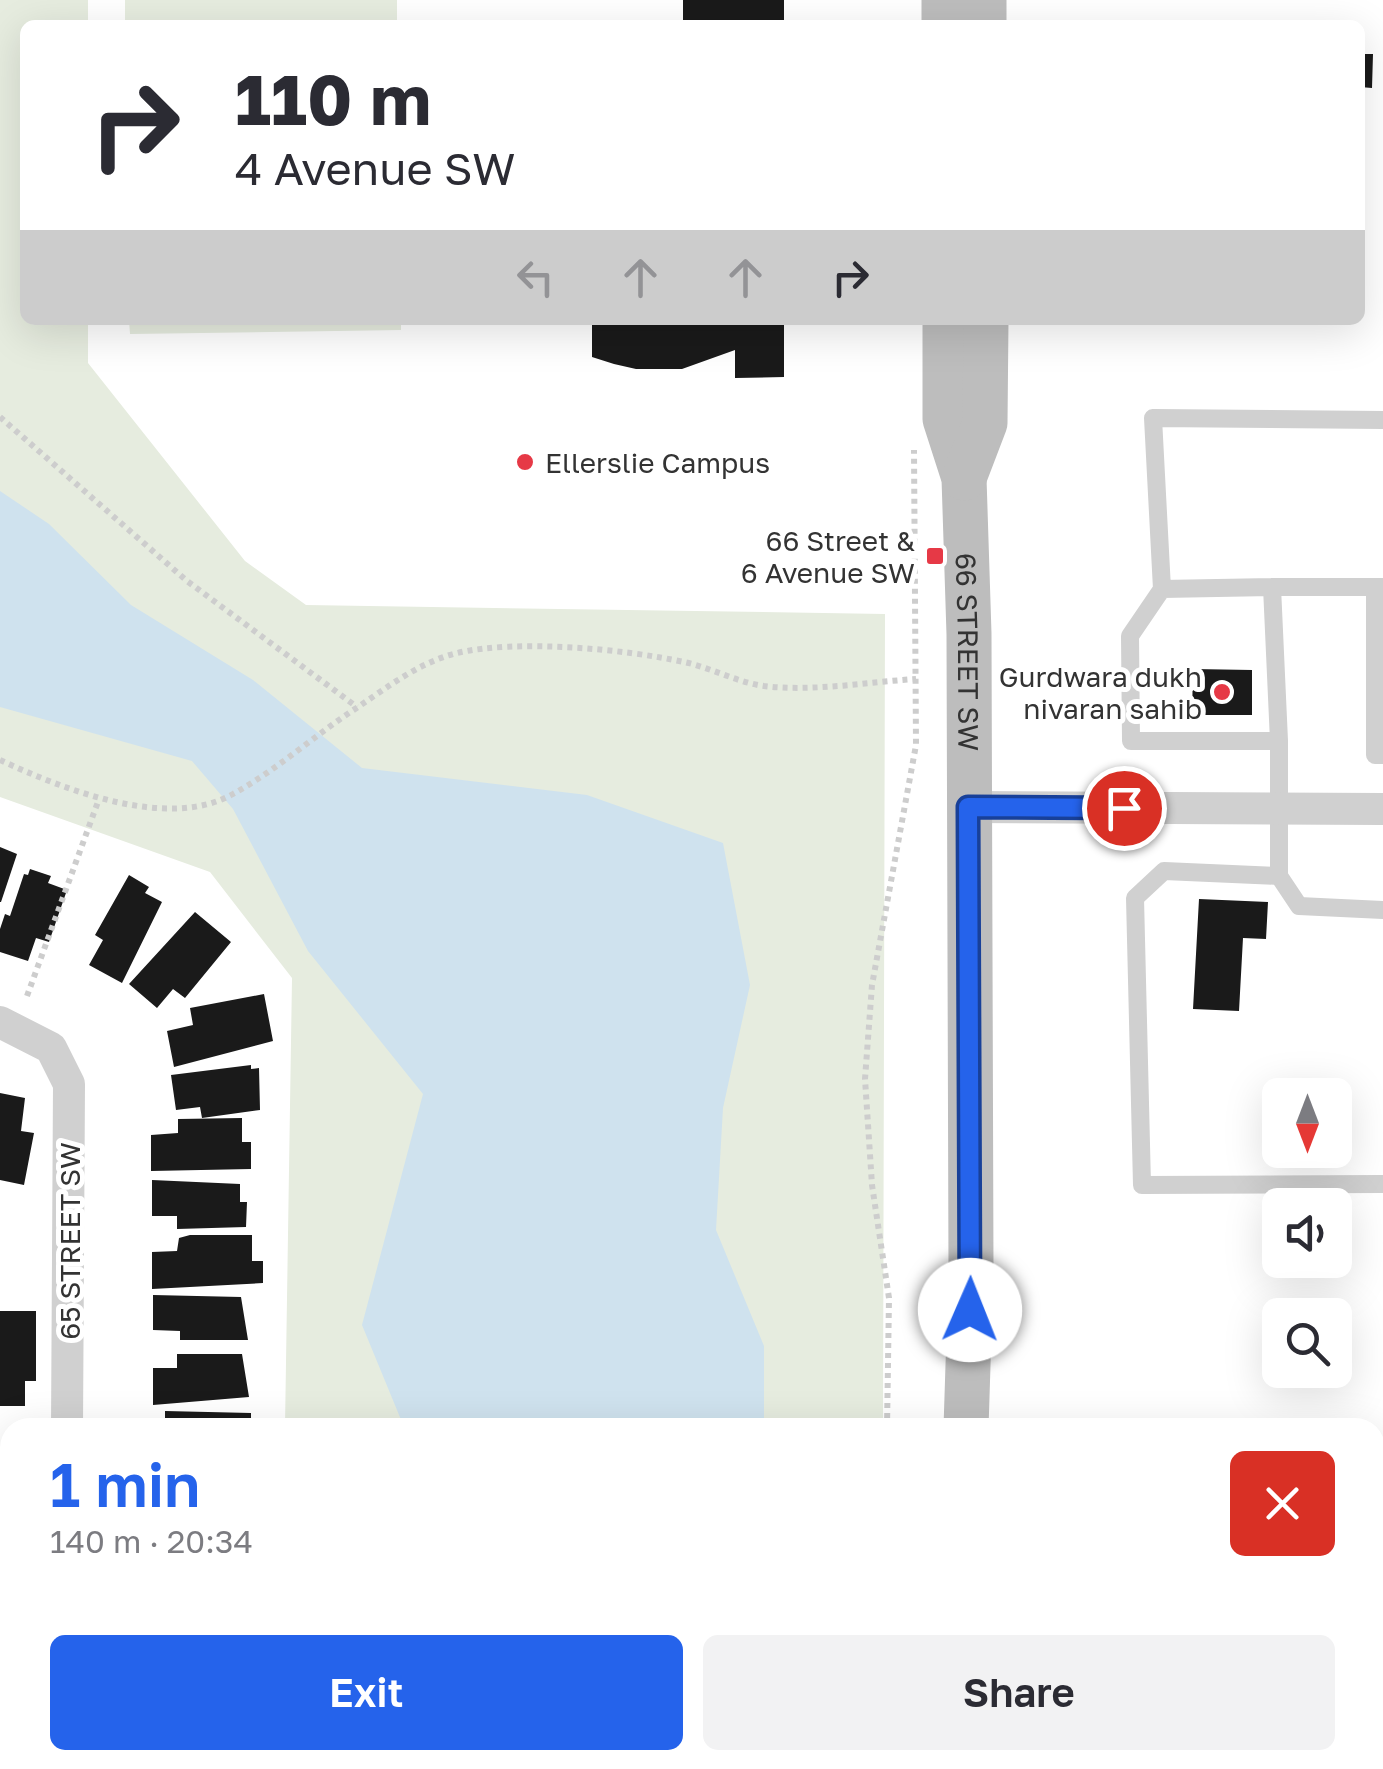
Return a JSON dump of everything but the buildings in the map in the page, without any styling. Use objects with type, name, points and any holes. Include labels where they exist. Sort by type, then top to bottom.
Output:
[{"type":"main road","name":"66 STREET SW","points":[[944,325],[945,419],[964,478],[971,1271],[966,1418]]},
{"type":"main road","name":"66 STREET SW","points":[[964,478],[985,423],[986,325]]},
{"type":"street","points":[[968,807],[1383,808]]},
{"type":"street","name":"65 STREET SW","points":[[0,1022],[40,1039],[59,1057],[70,1098],[67,1418]]},
{"type":"lane","points":[[1279,741],[1131,741],[1130,636],[1162,590],[1153,418],[1383,420]]},
{"type":"lane","points":[[1272,587],[1281,810],[1279,876],[1299,906],[1383,910]]},
{"type":"lane","points":[[1162,590],[1379,587],[1376,755],[1383,755]]},
{"type":"lane","points":[[1279,876],[1164,870],[1136,898],[1142,1185],[1383,1184]]},
{"type":"path","points":[[0,417],[187,581],[358,707]]},
{"type":"path","points":[[887,1418],[890,1298],[867,1134],[866,1026],[878,943],[911,792],[916,679],[914,436]]},
{"type":"path","points":[[0,760],[99,800],[195,806],[231,796],[414,670],[464,652],[550,648],[619,652],[690,663],[733,679],[782,688],[916,679]]},
{"type":"path","points":[[27,996],[99,800]]},
{"type":"shaded area","points":[[0,0],[88,0],[88,20],[20,20],[20,325],[88,325],[88,363],[245,561],[306,605],[885,614],[883,1418],[285,1418],[292,978],[210,872],[0,797]]},
{"type":"shaded area","points":[[125,0],[397,0],[397,20],[125,20]]},
{"type":"shaded area","points":[[129,325],[401,325],[401,330],[130,334]]},
{"type":"water","points":[[0,491],[49,524],[131,605],[253,680],[362,768],[587,795],[723,843],[750,985],[723,1108],[716,1230],[764,1346],[764,1418],[400,1418],[362,1325],[423,1094],[308,951],[233,809],[192,761],[0,707]]},
{"type":"place","name":"Ellerslie Campus","points":[[525,462]]},
{"type":"place","name":"66 Street & 6 Avenue SW","points":[[935,556]]},
{"type":"place","name":"Gurdwara dukh nivaran sahib","points":[[1222,692]]},
{"type":"route","points":[[970,1310],[968,807],[1124,808]]}]
